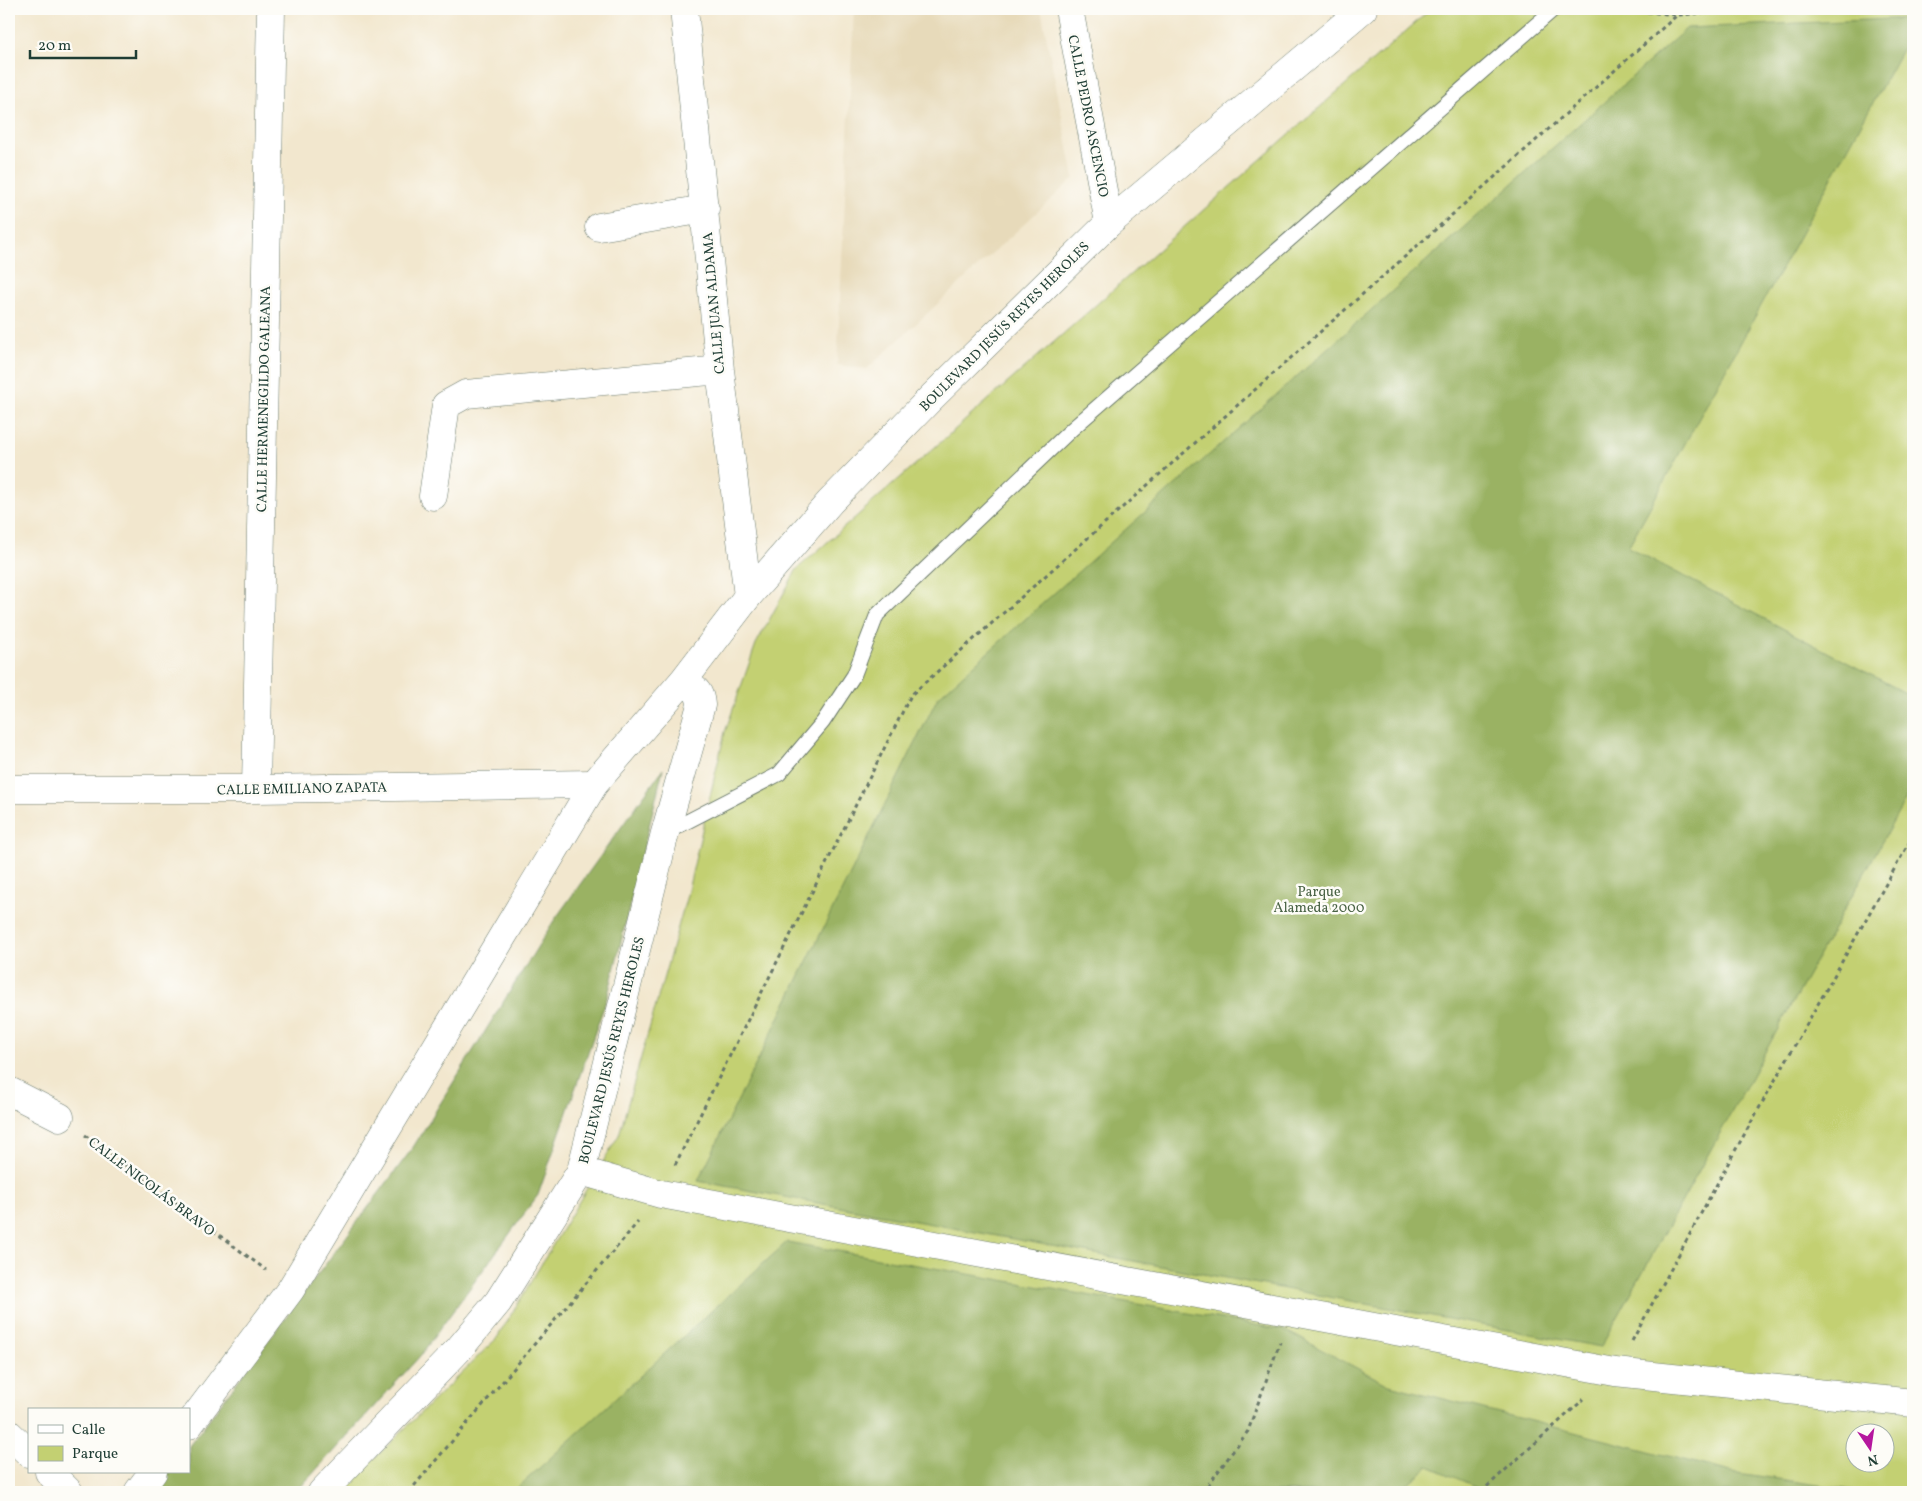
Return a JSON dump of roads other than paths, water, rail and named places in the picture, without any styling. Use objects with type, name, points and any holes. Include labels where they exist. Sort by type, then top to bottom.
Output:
[{"type":"street","name":"CALLE HERMENEGILDO GALEANA","points":[[256,789],[271,9]]},
{"type":"street","name":"CALLE JUAN ALDAMA","points":[[684,9],[720,370],[748,596]]},
{"type":"street","name":"CALLE PEDRO ASCENCIO","points":[[1069,9],[1109,223]]},
{"type":"street","name":"BOULEVARD JESÚS REYES HEROLES","points":[[190,1424],[291,1289],[594,784],[682,681],[748,596],[830,502],[931,398],[1109,223],[1364,9]]},
{"type":"street","points":[[599,227],[705,209]]},
{"type":"street","points":[[433,496],[446,405],[466,394],[720,370]]},
{"type":"street","name":"BOULEVARD JESÚS REYES HEROLES","points":[[322,1492],[459,1349],[498,1302],[581,1172],[665,833],[701,705],[698,691],[682,681]]},
{"type":"street","name":"CALLE EMILIANO ZAPATA","points":[[9,789],[256,789],[594,784]]},
{"type":"street","points":[[9,1091],[60,1117]]},
{"type":"street","points":[[581,1172],[661,1194],[1615,1372],[1913,1403]]},
{"type":"street","points":[[9,1434],[28,1452]]},
{"type":"street","points":[[51,1474],[69,1492]]},
{"type":"street","points":[[138,1492],[152,1474]]},
{"type":"lane","points":[[665,833],[779,774],[823,722],[854,675],[877,615],[1072,429],[1554,9]]},
{"type":"park label","name":"Parque Alameda 2000","points":[[1319,900]]}]
